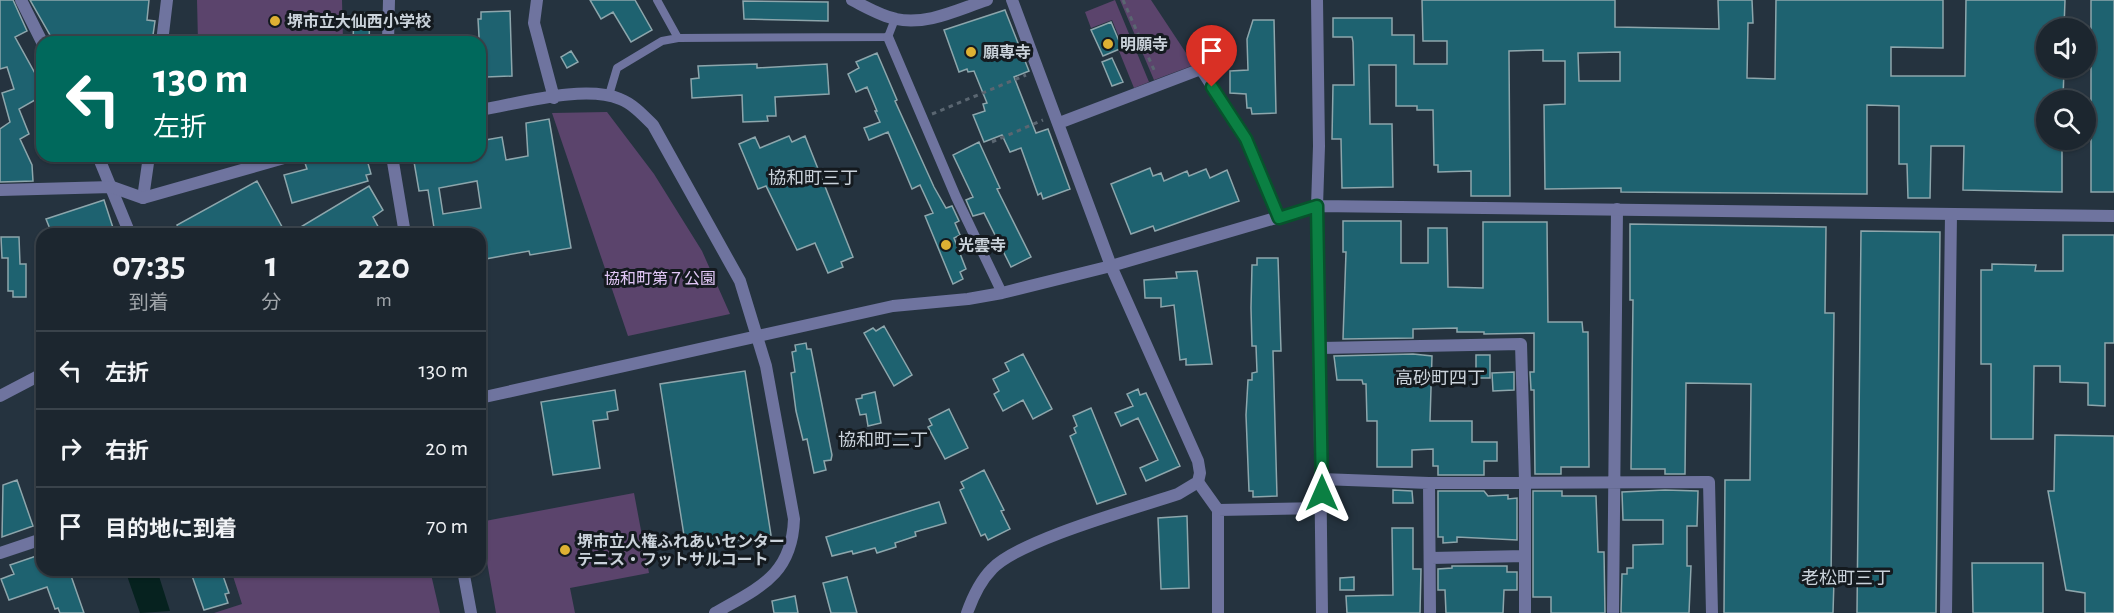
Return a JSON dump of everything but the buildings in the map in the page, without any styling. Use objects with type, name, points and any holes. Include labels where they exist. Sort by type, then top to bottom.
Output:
[{"type":"street","points":[[21,0],[39,36]]},
{"type":"street","points":[[163,36],[167,0]]},
{"type":"street","points":[[388,36],[389,0]]},
{"type":"street","points":[[537,0],[534,23],[554,98]]},
{"type":"street","points":[[852,0],[895,19],[932,18],[987,0]]},
{"type":"street","points":[[967,613],[992,569],[1008,557],[1038,542],[1178,494],[1198,482],[1200,473],[1198,461],[1111,266],[1012,0]]},
{"type":"street","points":[[1317,0],[1322,613]]},
{"type":"street","points":[[888,37],[956,197],[1002,293]]},
{"type":"street","points":[[1057,119],[1201,69],[1246,139],[1279,218]]},
{"type":"street","points":[[486,109],[554,98],[609,95],[622,99],[640,111],[653,125],[731,263],[758,336],[794,519],[793,541],[786,561],[772,577],[715,613]]},
{"type":"street","points":[[101,162],[128,228]]},
{"type":"street","points":[[143,198],[148,162]]},
{"type":"street","points":[[0,190],[112,187],[143,198],[270,162]]},
{"type":"street","points":[[393,162],[404,228]]},
{"type":"street","points":[[486,397],[893,306],[968,299],[1002,293],[1111,266],[1317,206],[2114,216]]},
{"type":"street","points":[[1613,613],[1617,209]]},
{"type":"street","points":[[1946,613],[1951,214]]},
{"type":"street","points":[[1321,348],[1521,344],[1525,481],[1525,613]]},
{"type":"street","points":[[0,396],[36,377]]},
{"type":"street","points":[[1321,479],[1429,483],[1708,482],[1712,613]]},
{"type":"street","points":[[1198,482],[1218,510],[1218,613]]},
{"type":"street","points":[[1429,483],[1430,613]]},
{"type":"street","points":[[1218,510],[1322,508]]},
{"type":"street","points":[[0,553],[36,541]]},
{"type":"street","points":[[1431,558],[1525,556]]},
{"type":"street","points":[[464,576],[471,613]]},
{"type":"lane","points":[[657,0],[678,38]]},
{"type":"lane","points":[[609,95],[617,68],[662,41],[678,38],[888,37],[895,19]]},
{"type":"path","points":[[1123,0],[1160,85]]},
{"type":"path","points":[[1193,33],[1193,58]]},
{"type":"path","points":[[923,118],[1038,70]]},
{"type":"path","points":[[992,142],[1057,119]]},
{"type":"green space","name":"堺市立大仙西小学校","points":[[197,0],[342,0],[343,36],[198,36]]},
{"type":"green space","points":[[1115,0],[1149,82],[1134,88],[1119,51],[1124,49],[1112,20],[1091,28],[1085,12]]},
{"type":"green space","points":[[1120,0],[1151,0],[1194,65],[1154,80]]},
{"type":"green space","name":"協和町第７公園","points":[[607,112],[654,174],[702,251],[730,314],[628,336],[552,113]]},
{"type":"green space","name":"堺市立人権ふれあいセンター テニス・フットサルコート","points":[[634,493],[649,573],[570,588],[575,613],[496,613],[486,556],[486,521]]},
{"type":"green space","points":[[233,576],[431,576],[440,613],[214,613],[242,604]]},
{"type":"shaded area","points":[[127,576],[159,576],[170,611],[140,613]]},
{"type":"place","name":"堺市立大仙西小学校","points":[[275,21]]},
{"type":"place","name":"明願寺","points":[[1108,44]]},
{"type":"place","name":"願専寺","points":[[971,52]]},
{"type":"place","name":"光雲寺","points":[[946,245]]},
{"type":"place","name":"堺市立人権ふれあいセンター テニス・フットサルコート","points":[[565,550]]},
{"type":"district","name":"協和町三丁","points":[[813,178]]},
{"type":"district","name":"高砂町四丁","points":[[1440,378]]},
{"type":"district","name":"協和町二丁","points":[[883,440]]},
{"type":"district","name":"老松町三丁","points":[[1846,578]]},
{"type":"route","points":[[1212,87],[1246,139],[1279,218],[1317,206],[1322,493]]}]
